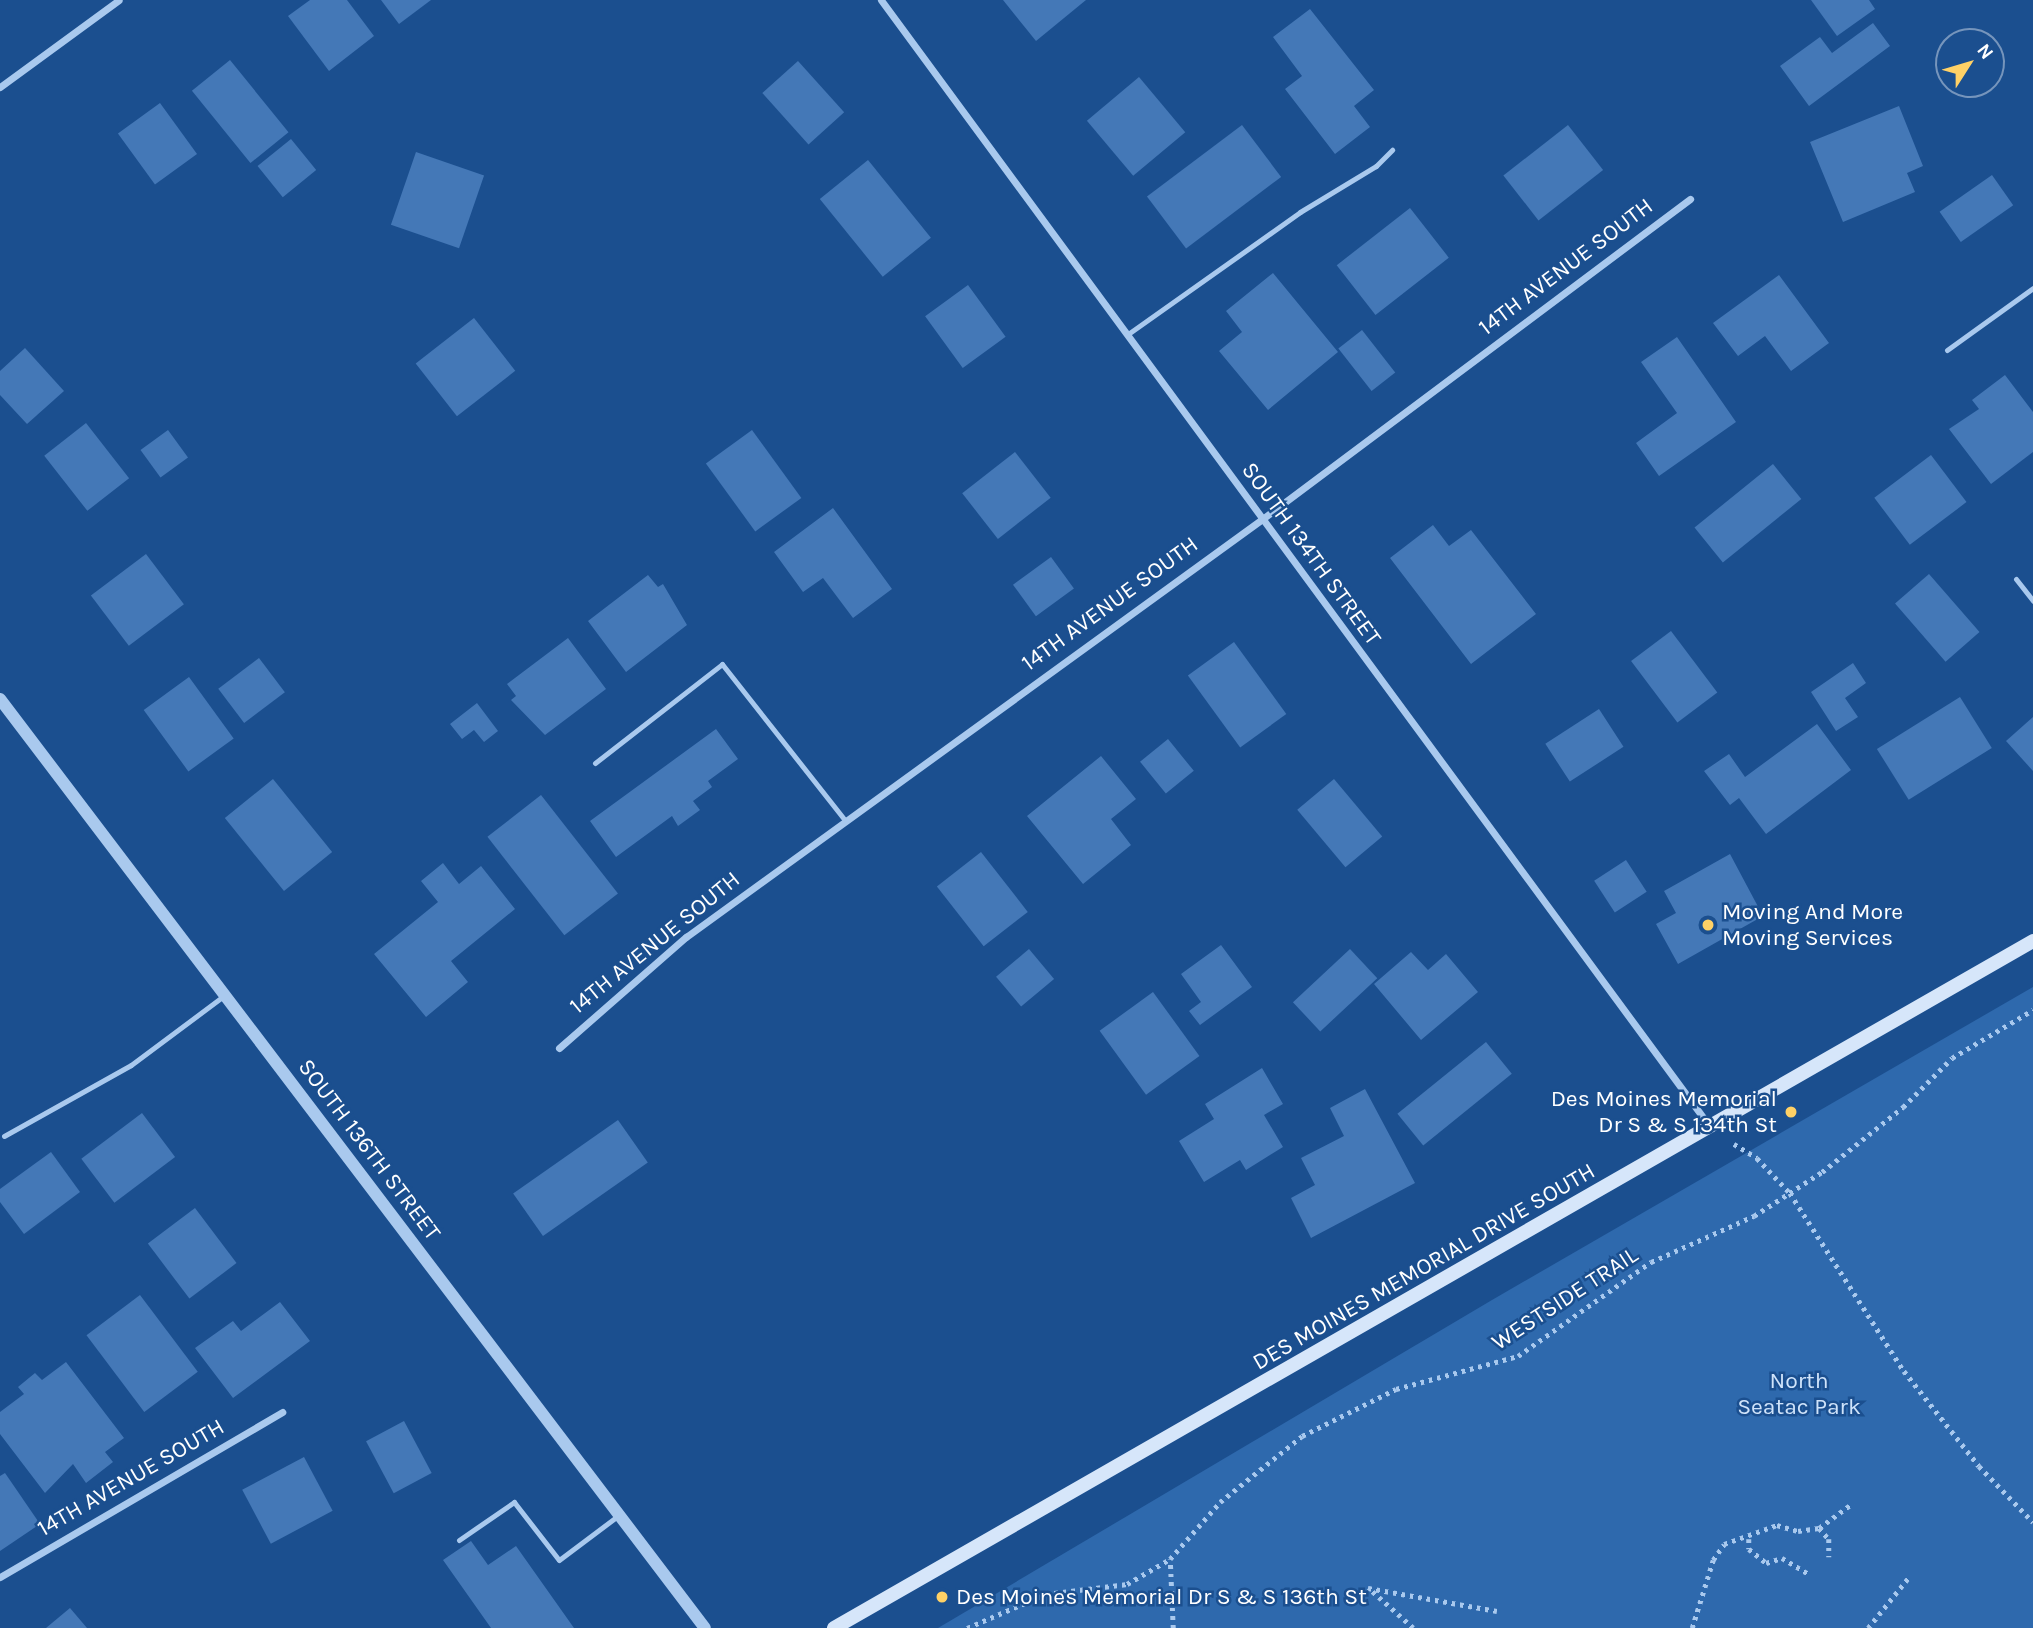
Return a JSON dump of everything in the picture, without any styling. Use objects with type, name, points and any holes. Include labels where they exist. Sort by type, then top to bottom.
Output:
[{"type":"main road","name":"DES MOINES MEMORIAL DRIVE SOUTH","points":[[834,1628],[1712,1130],[2033,941]]},
{"type":"street","points":[[0,87],[119,0]]},
{"type":"street","name":"SOUTH 134TH STREET","points":[[881,0],[1712,1130]]},
{"type":"street","name":"14TH AVENUE SOUTH","points":[[559,1048],[686,937],[844,819],[1261,520],[1690,199]]},
{"type":"street","name":"SOUTH 136TH STREET","points":[[0,699],[705,1628]]},
{"type":"street","name":"14TH AVENUE SOUTH","points":[[0,1577],[282,1412]]},
{"type":"lane","points":[[1128,334],[1289,219],[1376,166],[1392,150]]},
{"type":"lane","points":[[1947,350],[2033,288]]},
{"type":"lane","points":[[2016,579],[2033,601]]},
{"type":"lane","points":[[594,763],[722,664],[844,819]]},
{"type":"lane","points":[[4,1136],[131,1065],[225,995]]},
{"type":"lane","points":[[459,1540],[513,1502],[559,1560],[619,1515]]},
{"type":"path","name":"WESTSIDE TRAIL","points":[[967,1628],[1046,1594],[1128,1584],[1170,1559],[1220,1502],[1302,1436],[1396,1388],[1518,1356],[1651,1262],[1708,1239],[1790,1193],[1885,1122],[1952,1058],[2033,1010]]},
{"type":"path","points":[[1712,1130],[1757,1158],[1790,1193],[1904,1371],[1979,1466],[2033,1522]]},
{"type":"path","points":[[1692,1628],[1713,1560],[1724,1544],[1749,1539],[1777,1525],[1798,1531],[1819,1528],[1853,1503]]},
{"type":"path","points":[[1819,1528],[1829,1539],[1829,1557]]},
{"type":"path","points":[[1749,1539],[1749,1549],[1766,1563],[1782,1558],[1810,1575]]},
{"type":"path","points":[[1170,1559],[1172,1628]]},
{"type":"path","points":[[1868,1628],[1909,1577]]},
{"type":"path","points":[[1413,1628],[1368,1588],[1497,1611]]},
{"type":"green space","name":"North Seatac Park","points":[[2033,987],[2033,1628],[938,1628],[1492,1300]]},
{"type":"building","points":[[310,0],[347,0],[374,36],[329,71],[288,16]]},
{"type":"building","points":[[381,0],[431,0],[399,24]]},
{"type":"building","points":[[1003,0],[1086,0],[1036,41]]},
{"type":"building","points":[[1811,0],[1869,0],[1875,9],[1837,36]]},
{"type":"building","points":[[1310,9],[1374,90],[1354,106],[1370,127],[1335,154],[1285,89],[1302,76],[1273,37]]},
{"type":"building","points":[[1873,23],[1890,46],[1809,106],[1780,66],[1820,37],[1832,53]]},
{"type":"building","points":[[230,60],[289,132],[250,163],[192,91]]},
{"type":"building","points":[[798,61],[844,112],[808,144],[762,93]]},
{"type":"building","points":[[1139,77],[1185,132],[1133,176],[1087,121]]},
{"type":"building","points":[[160,103],[197,154],[155,185],[118,134]]},
{"type":"building","points":[[1899,106],[1923,166],[1907,173],[1915,192],[1843,222],[1810,142]]},
{"type":"building","points":[[1242,125],[1281,177],[1186,249],[1147,197]]},
{"type":"building","points":[[1568,125],[1603,170],[1538,220],[1503,175]]},
{"type":"building","points":[[291,139],[316,170],[283,197],[258,166]]},
{"type":"building","points":[[416,152],[484,175],[459,248],[391,225]]},
{"type":"building","points":[[868,160],[931,238],[883,277],[820,199]]},
{"type":"building","points":[[1992,175],[2013,205],[1961,242],[1940,212]]},
{"type":"building","points":[[1410,208],[1449,258],[1376,315],[1337,265]]},
{"type":"building","points":[[1273,273],[1338,352],[1268,410],[1219,351],[1242,332],[1226,311]]},
{"type":"building","points":[[1779,275],[1829,343],[1791,371],[1765,336],[1738,356],[1713,323]]},
{"type":"building","points":[[968,285],[1006,337],[963,368],[925,316]]},
{"type":"building","points":[[474,318],[515,371],[457,416],[416,364]]},
{"type":"building","points":[[1362,330],[1395,373],[1372,391],[1338,348]]},
{"type":"building","points":[[1677,337],[1736,422],[1659,476],[1636,443],[1677,413],[1641,362]]},
{"type":"building","points":[[25,348],[64,391],[27,424],[0,395],[0,371]]},
{"type":"building","points":[[2005,375],[2033,412],[2033,452],[1991,484],[1949,429],[1979,409],[1972,400]]},
{"type":"building","points":[[86,423],[129,478],[87,511],[44,456]]},
{"type":"building","points":[[168,430],[188,458],[160,477],[140,450]]},
{"type":"building","points":[[752,430],[801,498],[755,531],[706,464]]},
{"type":"building","points":[[1015,452],[1051,498],[998,539],[962,493]]},
{"type":"building","points":[[1931,455],[1967,502],[1910,545],[1874,498]]},
{"type":"building","points":[[1773,464],[1801,499],[1723,563],[1695,528]]},
{"type":"building","points":[[833,508],[892,589],[853,618],[823,578],[803,592],[774,552]]},
{"type":"building","points":[[1433,525],[1449,546],[1471,530],[1536,614],[1471,664],[1390,558]]},
{"type":"building","points":[[146,554],[184,604],[129,646],[91,596]]},
{"type":"building","points":[[1051,557],[1074,589],[1036,616],[1013,585]]},
{"type":"building","points":[[1929,574],[1980,632],[1946,662],[1895,604]]},
{"type":"building","points":[[648,575],[658,587],[663,584],[687,625],[626,672],[588,621]]},
{"type":"building","points":[[1671,631],[1717,692],[1677,723],[1631,661]]},
{"type":"building","points":[[568,638],[606,689],[545,735],[511,700],[516,696],[507,684]]},
{"type":"building","points":[[1234,642],[1286,714],[1240,748],[1188,676]]},
{"type":"building","points":[[259,658],[285,692],[244,723],[218,689]]},
{"type":"building","points":[[1853,663],[1866,683],[1845,698],[1858,717],[1836,731],[1811,692]]},
{"type":"building","points":[[189,677],[234,738],[188,771],[144,710]]},
{"type":"building","points":[[1960,697],[1992,748],[1909,800],[1877,749]]},
{"type":"building","points":[[477,703],[498,731],[484,742],[474,730],[462,739],[450,724]]},
{"type":"building","points":[[1599,709],[1624,747],[1570,782],[1545,744]]},
{"type":"building","points":[[2033,717],[2033,771],[2006,741]]},
{"type":"building","points":[[1817,724],[1851,770],[1766,834],[1739,798],[1730,805],[1704,771],[1729,754],[1745,777]]},
{"type":"building","points":[[716,729],[738,759],[708,781],[712,787],[693,801],[700,810],[678,826],[672,816],[616,857],[590,821]]},
{"type":"building","points":[[1168,739],[1194,771],[1166,794],[1140,762]]},
{"type":"building","points":[[1101,756],[1136,799],[1111,819],[1131,845],[1083,884],[1027,816]]},
{"type":"building","points":[[273,779],[332,852],[284,891],[225,818]]},
{"type":"building","points":[[1334,779],[1382,836],[1345,867],[1297,810]]},
{"type":"building","points":[[541,795],[618,894],[564,935],[487,837]]},
{"type":"building","points":[[981,852],[1028,912],[984,946],[937,886]]},
{"type":"building","points":[[1730,854],[1763,916],[1678,964],[1656,924],[1676,913],[1664,891]]},
{"type":"building","points":[[1626,860],[1647,892],[1615,913],[1594,881]]},
{"type":"building","points":[[443,863],[459,884],[481,866],[515,909],[451,961],[468,982],[426,1017],[374,954],[438,902],[421,881]]},
{"type":"building","points":[[1221,945],[1252,987],[1200,1025],[1189,1011],[1201,1002],[1181,974]]},
{"type":"building","points":[[1029,949],[1054,979],[1021,1007],[996,977]]},
{"type":"building","points":[[1350,949],[1377,978],[1320,1031],[1293,1002]]},
{"type":"building","points":[[1411,952],[1428,970],[1446,954],[1478,992],[1421,1040],[1374,984]]},
{"type":"building","points":[[1153,992],[1199,1056],[1146,1095],[1100,1031]]},
{"type":"building","points":[[1486,1042],[1512,1074],[1423,1146],[1397,1114]]},
{"type":"building","points":[[1262,1068],[1283,1104],[1264,1115],[1283,1147],[1246,1170],[1240,1160],[1204,1182],[1179,1141],[1214,1119],[1205,1104]]},
{"type":"building","points":[[1365,1089],[1415,1183],[1311,1238],[1291,1198],[1315,1185],[1301,1158],[1344,1136],[1330,1108]]},
{"type":"building","points":[[142,1113],[175,1157],[114,1203],[81,1159]]},
{"type":"building","points":[[618,1120],[648,1163],[543,1236],[513,1193]]},
{"type":"building","points":[[51,1152],[80,1192],[24,1234],[0,1202],[0,1189]]},
{"type":"building","points":[[195,1208],[237,1263],[189,1299],[148,1244]]},
{"type":"building","points":[[140,1295],[198,1372],[144,1412],[86,1335]]},
{"type":"building","points":[[280,1302],[310,1341],[233,1398],[195,1348],[233,1321],[241,1331]]},
{"type":"building","points":[[66,1362],[124,1438],[105,1452],[113,1462],[86,1483],[73,1464],[45,1493],[0,1434],[0,1412],[24,1394],[18,1387],[35,1373],[42,1380]]},
{"type":"building","points":[[404,1421],[432,1473],[394,1493],[366,1441]]},
{"type":"building","points":[[304,1457],[333,1511],[271,1544],[242,1490]]},
{"type":"building","points":[[5,1473],[40,1524],[0,1551],[0,1476]]},
{"type":"building","points":[[471,1541],[488,1565],[516,1546],[574,1628],[491,1628],[443,1560]]},
{"type":"building","points":[[70,1608],[87,1628],[46,1628]]},
{"type":"place","name":"Moving And More Moving Services","points":[[1708,925]]},
{"type":"place","name":"Des Moines Memorial Dr S & S 134th St","points":[[1791,1112]]},
{"type":"place","name":"Des Moines Memorial Dr S & S 136th St","points":[[942,1597]]}]
